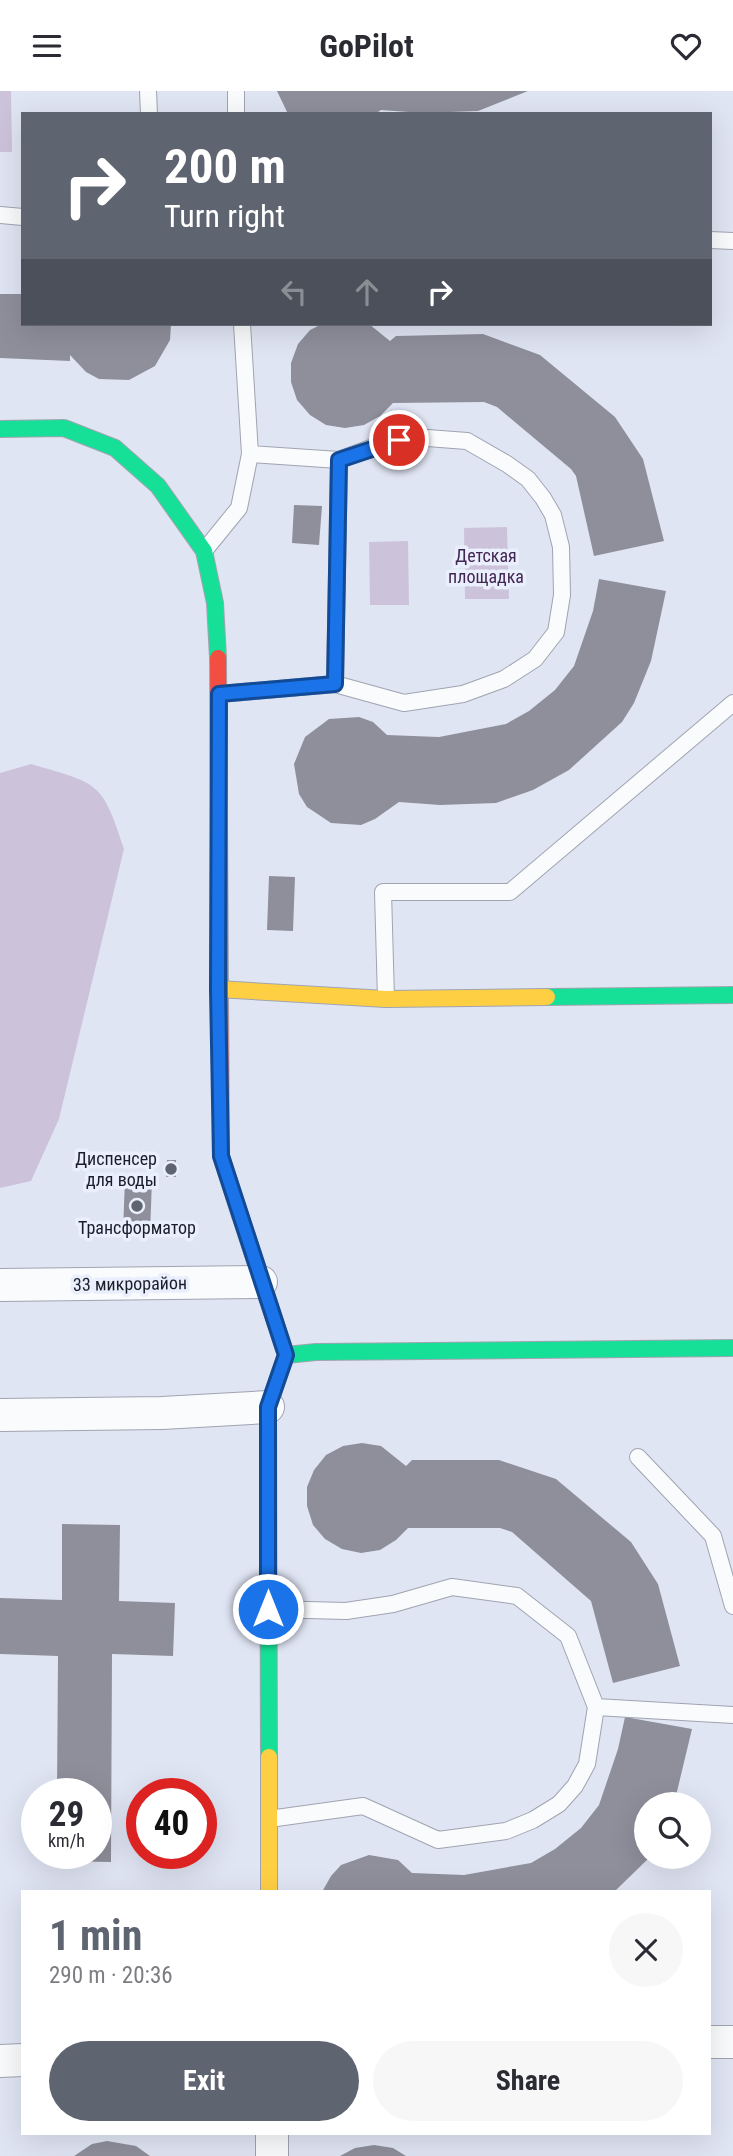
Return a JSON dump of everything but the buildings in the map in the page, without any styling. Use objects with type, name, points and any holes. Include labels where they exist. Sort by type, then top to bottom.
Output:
[{"type":"street","points":[[0,429],[64,428],[115,448],[158,486],[204,551],[215,603],[219,694],[218,989],[221,1156],[286,1355],[268,1407],[269,1890]]},
{"type":"street","points":[[218,989],[386,999],[733,995]]},
{"type":"street","name":"33 микрорайон","points":[[0,1285],[261,1283]]},
{"type":"street","points":[[286,1355],[316,1352],[733,1348]]},
{"type":"street","points":[[0,1415],[162,1413],[268,1407]]},
{"type":"street","points":[[711,2042],[733,2042]]},
{"type":"street","points":[[0,2061],[21,2060]]},
{"type":"street","points":[[272,2135],[272,2156]]},
{"type":"lane","points":[[148,91],[149,112]]},
{"type":"lane","points":[[230,91],[236,91],[236,112]]},
{"type":"lane","points":[[0,215],[21,217]]},
{"type":"lane","points":[[712,240],[733,240]]},
{"type":"lane","points":[[204,551],[239,508],[250,454],[242,326]]},
{"type":"lane","points":[[219,694],[335,684],[404,703],[463,694],[504,679],[535,659],[556,632],[564,564],[558,528],[543,498],[528,479],[507,464],[467,441],[414,437],[339,460],[250,454]]},
{"type":"lane","points":[[335,684],[339,460]]},
{"type":"lane","points":[[386,999],[383,892],[510,892],[733,703]]},
{"type":"lane","points":[[638,1457],[713,1536],[733,1606]]},
{"type":"lane","points":[[268,1609],[346,1611],[393,1604],[452,1587],[517,1596],[568,1636],[596,1707],[587,1764],[575,1786],[559,1804],[533,1820],[506,1831],[438,1840],[363,1806],[269,1819]]},
{"type":"lane","points":[[596,1707],[733,1715]]},
{"type":"green space","points":[[0,91],[11,91],[12,152],[0,152]]},
{"type":"green space","name":"Детская площадка","points":[[507,527],[509,599],[465,599],[464,528]]},
{"type":"green space","points":[[408,541],[409,605],[370,605],[369,542]]},
{"type":"green space","points":[[31,764],[71,776],[94,788],[110,809],[124,849],[59,1119],[31,1181],[0,1188],[0,773]]},
{"type":"traffic: fast","points":[[0,429],[64,428],[115,448],[158,486],[204,551],[215,603],[218,658]]},
{"type":"traffic: fast","points":[[547,997],[733,995]]},
{"type":"traffic: fast","points":[[240,1215],[286,1355],[268,1407],[269,1757]]},
{"type":"traffic: fast","points":[[286,1355],[316,1352],[733,1348]]},
{"type":"traffic: slow","points":[[218,989],[386,999],[547,997]]},
{"type":"traffic: slow","points":[[269,1757],[269,1890]]},
{"type":"traffic: jam","points":[[218,658],[221,1156],[240,1215]]},
{"type":"place","name":"Диспенсер для воды","points":[[171,1169]]},
{"type":"place","name":"Трансформатор","points":[[137,1206]]},
{"type":"route","points":[[268,1609],[268,1407],[286,1355],[221,1156],[218,989],[219,694],[335,684],[339,460],[399,440]]}]
